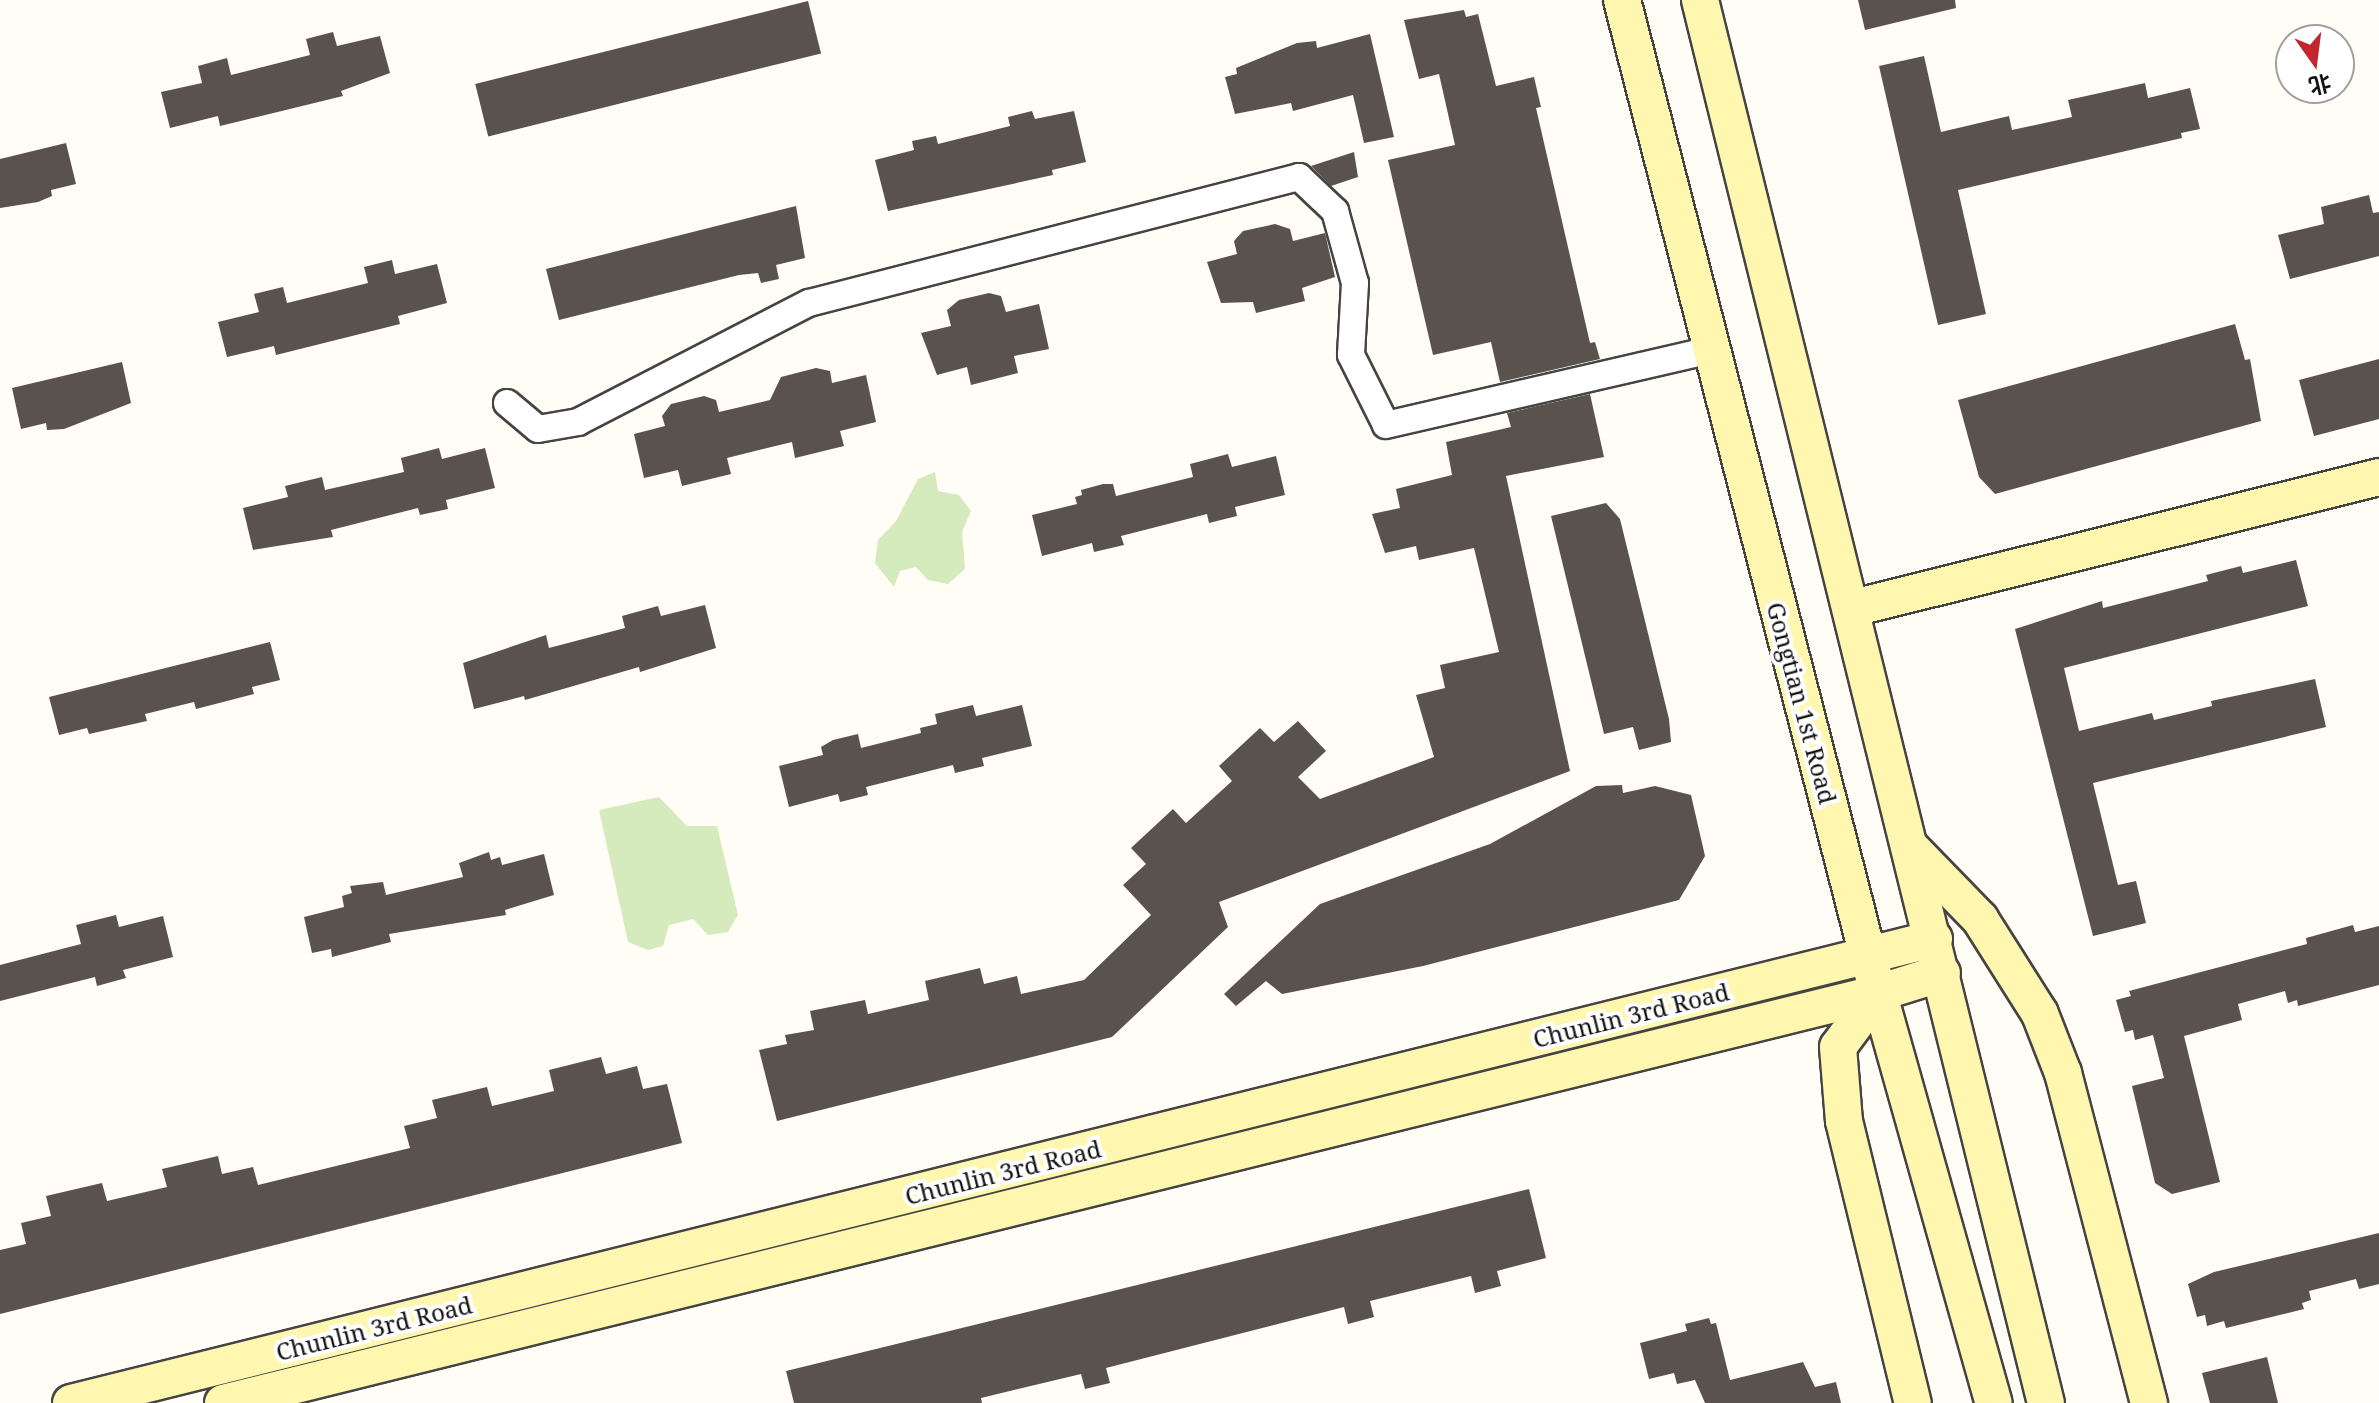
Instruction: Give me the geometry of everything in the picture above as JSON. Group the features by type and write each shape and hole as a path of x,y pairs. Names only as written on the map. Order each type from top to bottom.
{"street":[{"name":"Gongtian 1st Road","path":"1622,0 1868,956 1994,1403"},
{"path":"1700,0 1853,608 2046,1403"},
{"path":"507,403 538,429 578,422 809,303 1299,177 1335,211 1355,283 1351,355 1386,425 1712,350"},
{"path":"1853,608 2379,477"},
{"path":"1912,848 1980,919 2040,1014 2063,1073 2149,1403"},
{"name":"Chunlin 3rd Road","path":"71,1403 1868,956 1938,956"},
{"name":"Chunlin 3rd Road","path":"223,1403 1878,993 1938,956"},
{"path":"1878,993 1838,1047 1840,1077 1844,1121 1913,1403"}],"green space":[{"path":"935,472 938,491 959,495 971,511 962,532 965,569 948,584 928,580 916,567 900,571 894,587 875,563 878,540 896,521 918,479"},
{"path":"659,797 687,826 717,826 738,915 728,932 708,935 693,919 669,925 663,946 648,950 628,942 599,810"}],"building":[{"path":"1858,0 1955,0 1956,8 1865,30"},
{"path":"808,1 821,53 488,136 475,84"},
{"path":"1464,10 1466,17 1478,14 1496,86 1534,77 1541,107 1536,108 1590,343 1595,342 1600,359 1500,382 1491,342 1433,355 1388,160 1455,145 1439,74 1419,79 1404,20"},
{"path":"333,32 337,46 380,36 390,73 341,91 343,96 220,126 218,116 170,128 161,92 202,83 198,66 227,58 231,75 310,55 306,39"},
{"path":"1370,34 1394,137 1364,143 1353,95 1293,111 1291,103 1235,114 1225,77 1237,74 1236,68 1297,43 1316,41 1317,48"},
{"path":"1924,56 1941,132 2009,116 2012,130 2072,117 2068,100 2145,83 2148,98 2190,88 2200,129 2181,133 2182,138 1958,190 1986,314 1938,325 1879,66"},
{"path":"1032,111 1035,119 1074,111 1086,162 1052,170 1053,175 888,211 875,160 914,150 912,141 936,136 938,144 1010,126 1008,117"},
{"path":"66,143 76,184 51,190 52,196 38,202 0,208 0,159"},
{"path":"1354,152 1358,177 1331,186 1311,166"},
{"path":"2369,195 2373,213 2379,212 2379,256 2290,279 2278,235 2324,224 2321,207"},
{"path":"796,206 805,258 776,265 779,279 761,283 758,273 739,275 559,320 546,269"},
{"path":"1275,224 1290,229 1293,241 1325,233 1335,277 1302,288 1305,301 1256,313 1253,302 1221,303 1207,262 1237,254 1234,241 1243,231"},
{"path":"392,260 395,274 437,264 447,303 398,316 400,324 276,355 274,346 227,357 218,322 259,312 254,294 283,287 287,303 368,283 364,267"},
{"path":"989,293 1001,296 1006,312 1039,304 1049,349 1014,356 1018,373 971,385 967,367 937,375 921,333 951,326 947,310 959,300"},
{"path":"2235,324 2245,360 2250,359 2261,421 1995,494 1979,477 1958,400"},
{"path":"2379,359 2379,419 2314,436 2299,380"},
{"path":"122,362 131,403 64,429 47,430 46,423 21,429 12,388"},
{"path":"816,368 830,371 832,383 866,375 876,422 840,431 844,446 795,458 792,442 759,450 727,458 731,474 682,486 678,470 644,478 634,434 665,426 662,416 671,404 704,396 716,400 719,412 770,400 781,377"},
{"path":"1590,394 1604,457 1506,476 1570,771 1219,902 1228,927 1112,1037 777,1121 759,1050 787,1044 785,1035 814,1030 810,1011 865,1000 868,1014 929,1000 925,981 980,968 984,984 1017,976 1021,994 1084,980 1151,915 1123,885 1146,864 1131,848 1173,809 1186,823 1232,781 1219,766 1260,728 1274,742 1298,721 1326,751 1298,777 1320,799 1434,757 1416,695 1445,688 1440,665 1499,652 1474,548 1419,560 1416,546 1385,553 1372,514 1400,508 1396,489 1452,475 1446,442 1511,427 1507,413"},
{"path":"439,448 442,459 485,448 495,488 446,500 448,509 420,515 418,508 331,530 333,537 253,550 243,508 288,497 285,486 322,477 325,490 404,472 401,458"},
{"path":"1228,454 1232,467 1276,456 1285,495 1235,507 1237,516 1209,523 1207,514 1121,536 1124,545 1094,552 1092,543 1042,556 1032,515 1077,504 1075,497 1082,495 1081,490 1103,484 1113,484 1116,496 1193,477 1190,464"},
{"path":"1606,503 1620,519 1669,719 1671,742 1639,750 1633,727 1604,734 1551,516"},
{"path":"2296,560 2308,606 2064,668 2079,731 2152,713 2154,720 2212,706 2211,701 2315,679 2326,727 2093,783 2118,885 2136,881 2146,923 2093,936 2015,629 2102,601 2103,608 2208,581 2206,575 2241,566 2243,573"},
{"path":"705,605 716,648 640,672 639,667 525,700 524,696 474,709 463,663 546,635 549,648 625,628 622,616 658,606 661,616"},
{"path":"270,642 280,680 252,687 254,694 196,709 194,702 145,714 147,721 89,734 87,728 59,735 49,697"},
{"path":"973,705 976,716 1022,705 1032,746 982,758 984,766 955,773 953,765 866,787 868,795 840,802 838,794 789,807 779,766 823,755 821,747 833,740 858,734 861,748 921,733 920,728 937,724 935,714"},
{"path":"1622,785 1623,793 1655,786 1691,795 1705,856 1679,900 1423,966 1282,994 1266,981 1236,1006 1224,994 1320,904 1490,844 1596,786"},
{"path":"489,852 491,860 500,857 502,865 544,854 554,895 505,910 506,915 389,934 391,942 332,957 331,949 312,953 304,917 344,907 342,896 352,893 350,886 383,882 386,895 463,877 459,863"},
{"path":"116,915 119,927 163,916 173,957 123,970 126,978 97,986 95,977 0,1001 0,965 81,944 76,925"},
{"path":"2353,925 2355,932 2379,926 2379,985 2298,1006 2297,1000 2288,1003 2285,991 2238,1004 2242,1020 2184,1036 2220,1182 2172,1194 2155,1183 2132,1086 2164,1078 2153,1035 2135,1040 2133,1030 2125,1032 2116,1000 2131,996 2129,991 2307,944 2306,938"},
{"path":"601,1057 606,1074 637,1066 643,1089 667,1084 682,1143 0,1314 0,1250 26,1244 21,1223 51,1216 46,1196 102,1183 107,1201 167,1187 162,1169 218,1156 222,1174 253,1167 258,1185 410,1148 404,1126 437,1118 432,1100 487,1087 492,1106 554,1091 549,1070"},
{"path":"1529,1189 1546,1258 1497,1271 1501,1286 1475,1293 1471,1276 1370,1301 1374,1317 1348,1324 1344,1307 1106,1368 1110,1383 1085,1389 1081,1374 981,1398 982,1403 794,1403 786,1371"},
{"path":"2379,1233 2379,1284 2359,1289 2356,1279 2309,1291 2311,1300 2302,1303 2304,1309 2226,1328 2224,1321 2207,1326 2205,1315 2197,1317 2188,1284 2214,1272"},
{"path":"1709,1318 1711,1324 1716,1323 1730,1380 1803,1362 1815,1387 1836,1382 1841,1403 1705,1403 1695,1380 1677,1384 1674,1373 1649,1379 1640,1343 1687,1331 1685,1324"},
{"path":"2267,1357 2278,1403 2210,1403 2202,1373"}]}
